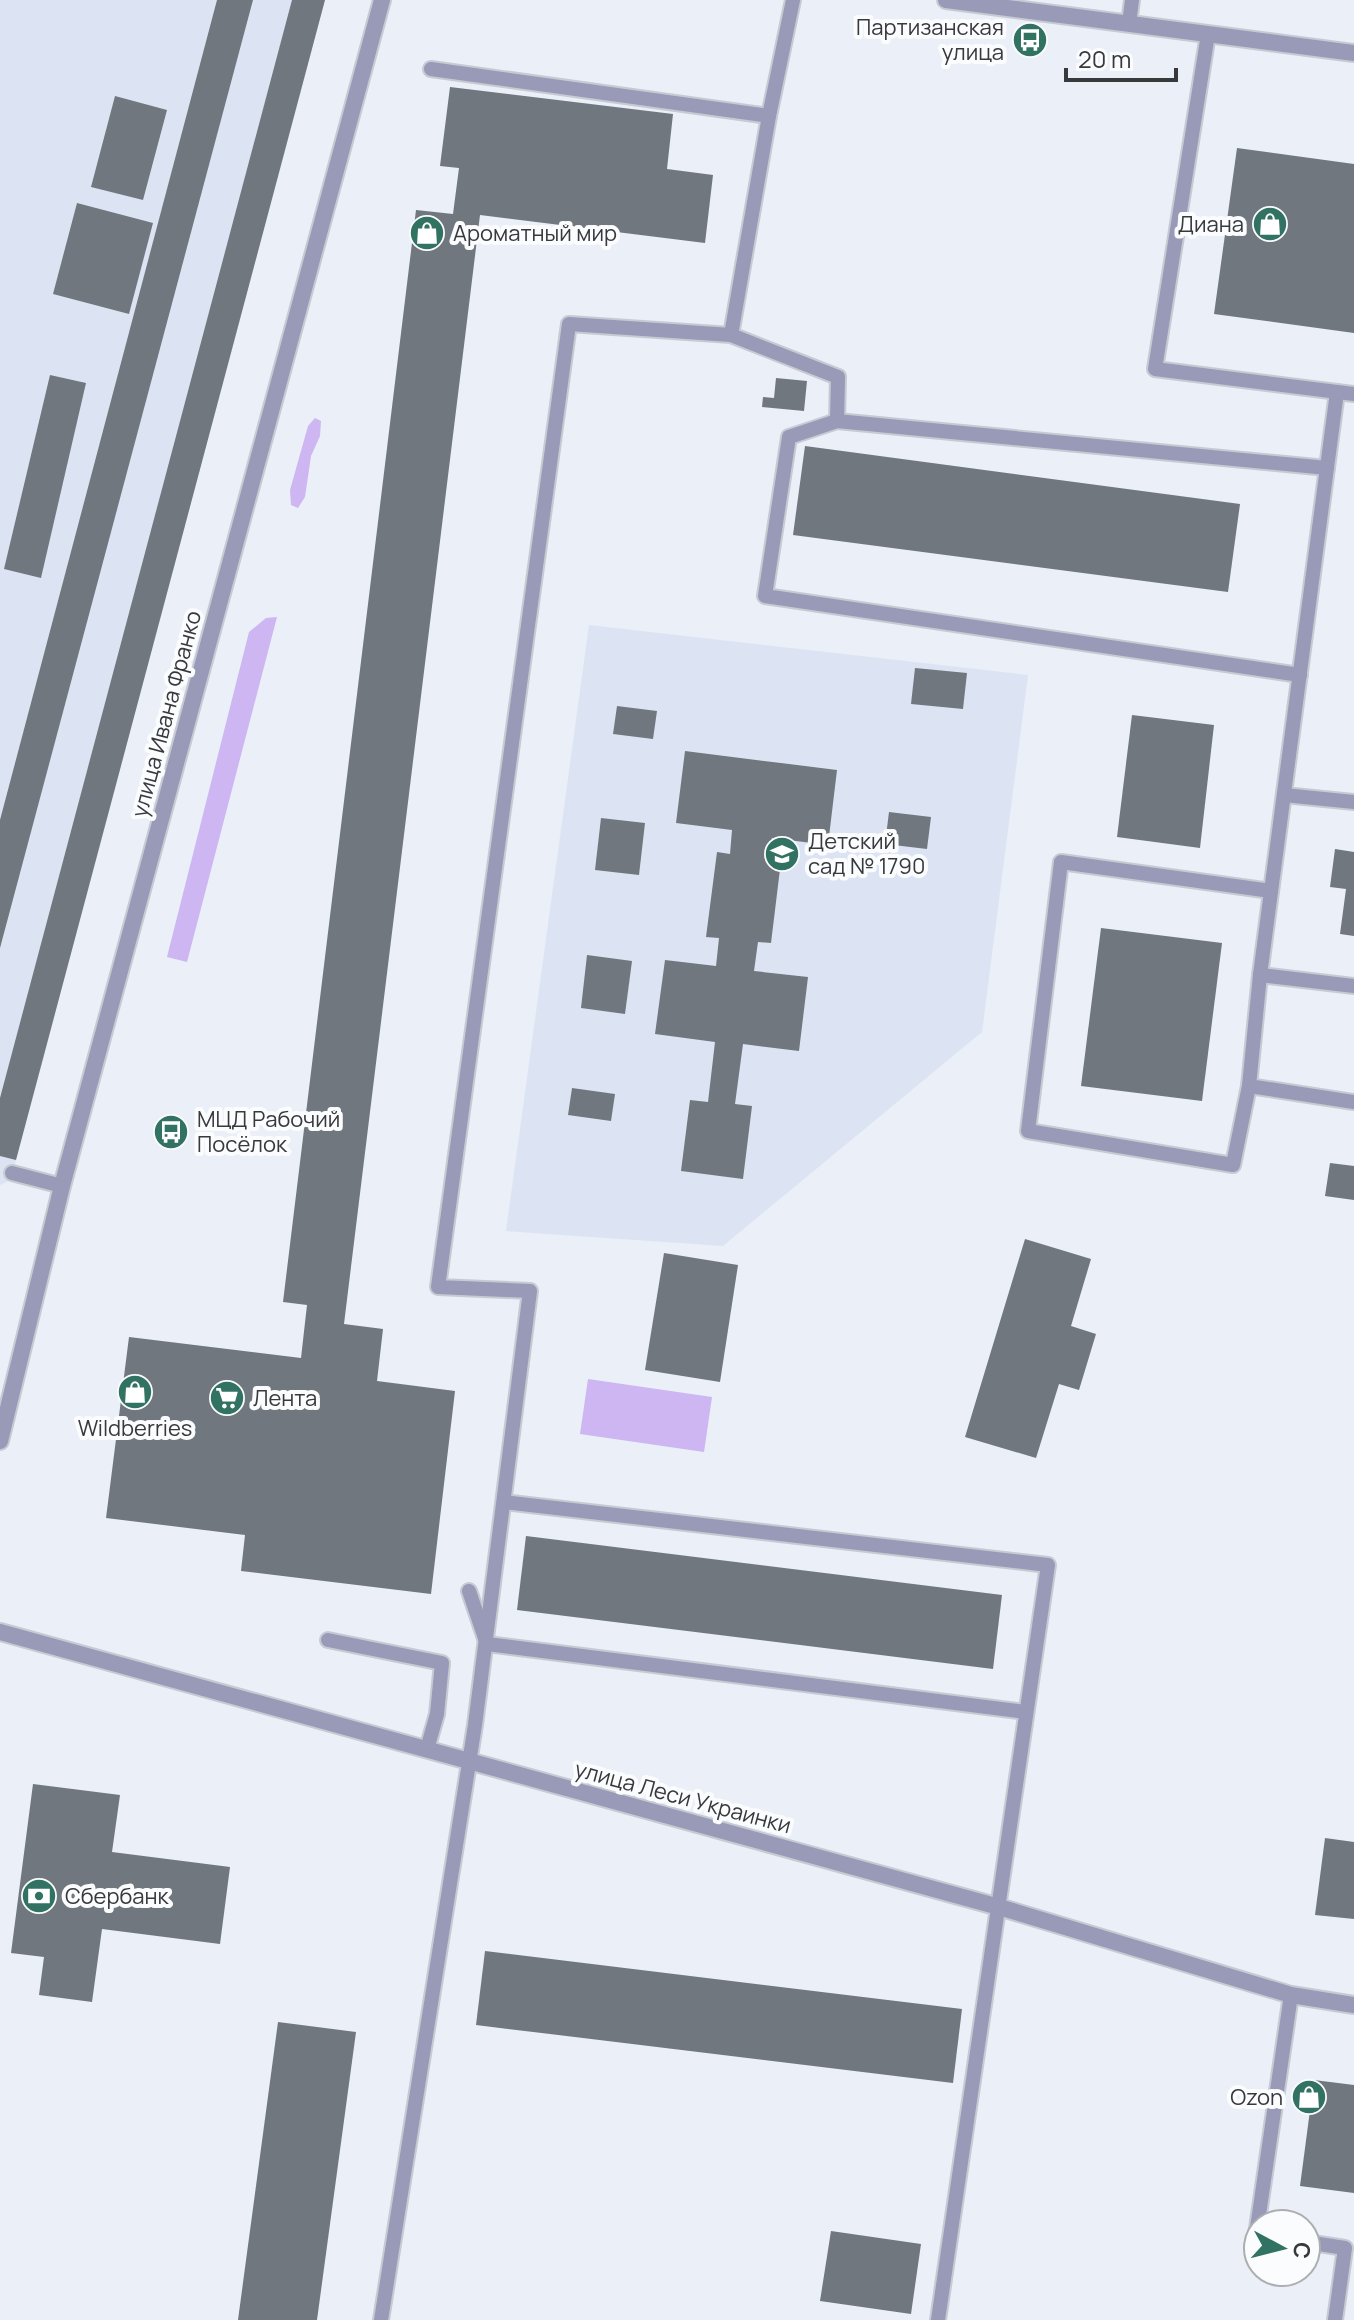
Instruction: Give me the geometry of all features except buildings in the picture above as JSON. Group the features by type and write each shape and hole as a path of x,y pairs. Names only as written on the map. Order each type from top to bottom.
{"street":[{"name":"улица Ивана Франко","path":"0,1441 62,1186 382,0"},
{"path":"946,0 1024,5 1129,24 1354,53"},
{"name":"улица Леси Украинки","path":"0,1632 999,1907 1291,1995 1354,2005"}],"lane":[{"path":"731,335 769,116 793,0"},
{"path":"1129,24 1132,0"},
{"path":"1208,34 1155,369 1354,394"},
{"path":"431,69 769,116"},
{"path":"383,2320 487,1644 530,1291 438,1287 569,324 731,335 838,377 837,421"},
{"path":"1271,891 1061,862 1028,1131 1233,1165 1249,1086 1260,975 1337,392"},
{"path":"1300,675 765,596 789,437 837,421 1327,468"},
{"path":"1284,795 1354,802"},
{"path":"1260,975 1354,986"},
{"path":"1249,1086 1354,1102"},
{"path":"12,1173 62,1186"},
{"path":"504,1502 1048,1565 938,2320"},
{"path":"469,1591 487,1644"},
{"path":"328,1640 442,1663 437,1714 427,1749"},
{"path":"487,1644 1026,1712"},
{"path":"1260,2208 1291,1995"},
{"path":"1322,2244 1345,2248 1335,2320"}],"shaded area":[{"path":"0,0 325,0 16,1160 9,1181 0,1185"},
{"path":"315,418 321,421 320,436 311,456 305,497 298,508 291,505 290,490 308,426"},
{"path":"277,617 187,962 167,957 249,632 266,618"},
{"name":"Детский сад № 1790","path":"589,625 1028,675 982,1032 723,1246 506,1231"},
{"path":"588,1379 712,1397 704,1452 580,1434"}],"place":[{"name":"Партизанская улица","path":"1030,40"},
{"name":"Диана","path":"1270,224"},
{"name":"Ароматный мир","path":"427,233"},
{"name":"Детский сад № 1790","path":"782,854"},
{"name":"МЦД Рабочий Посёлок","path":"171,1132"},
{"name":"Wildberries","path":"135,1392"},
{"name":"Лента","path":"227,1398"},
{"name":"Сбербанк","path":"39,1896"},
{"name":"Ozon","path":"1309,2097"}]}
